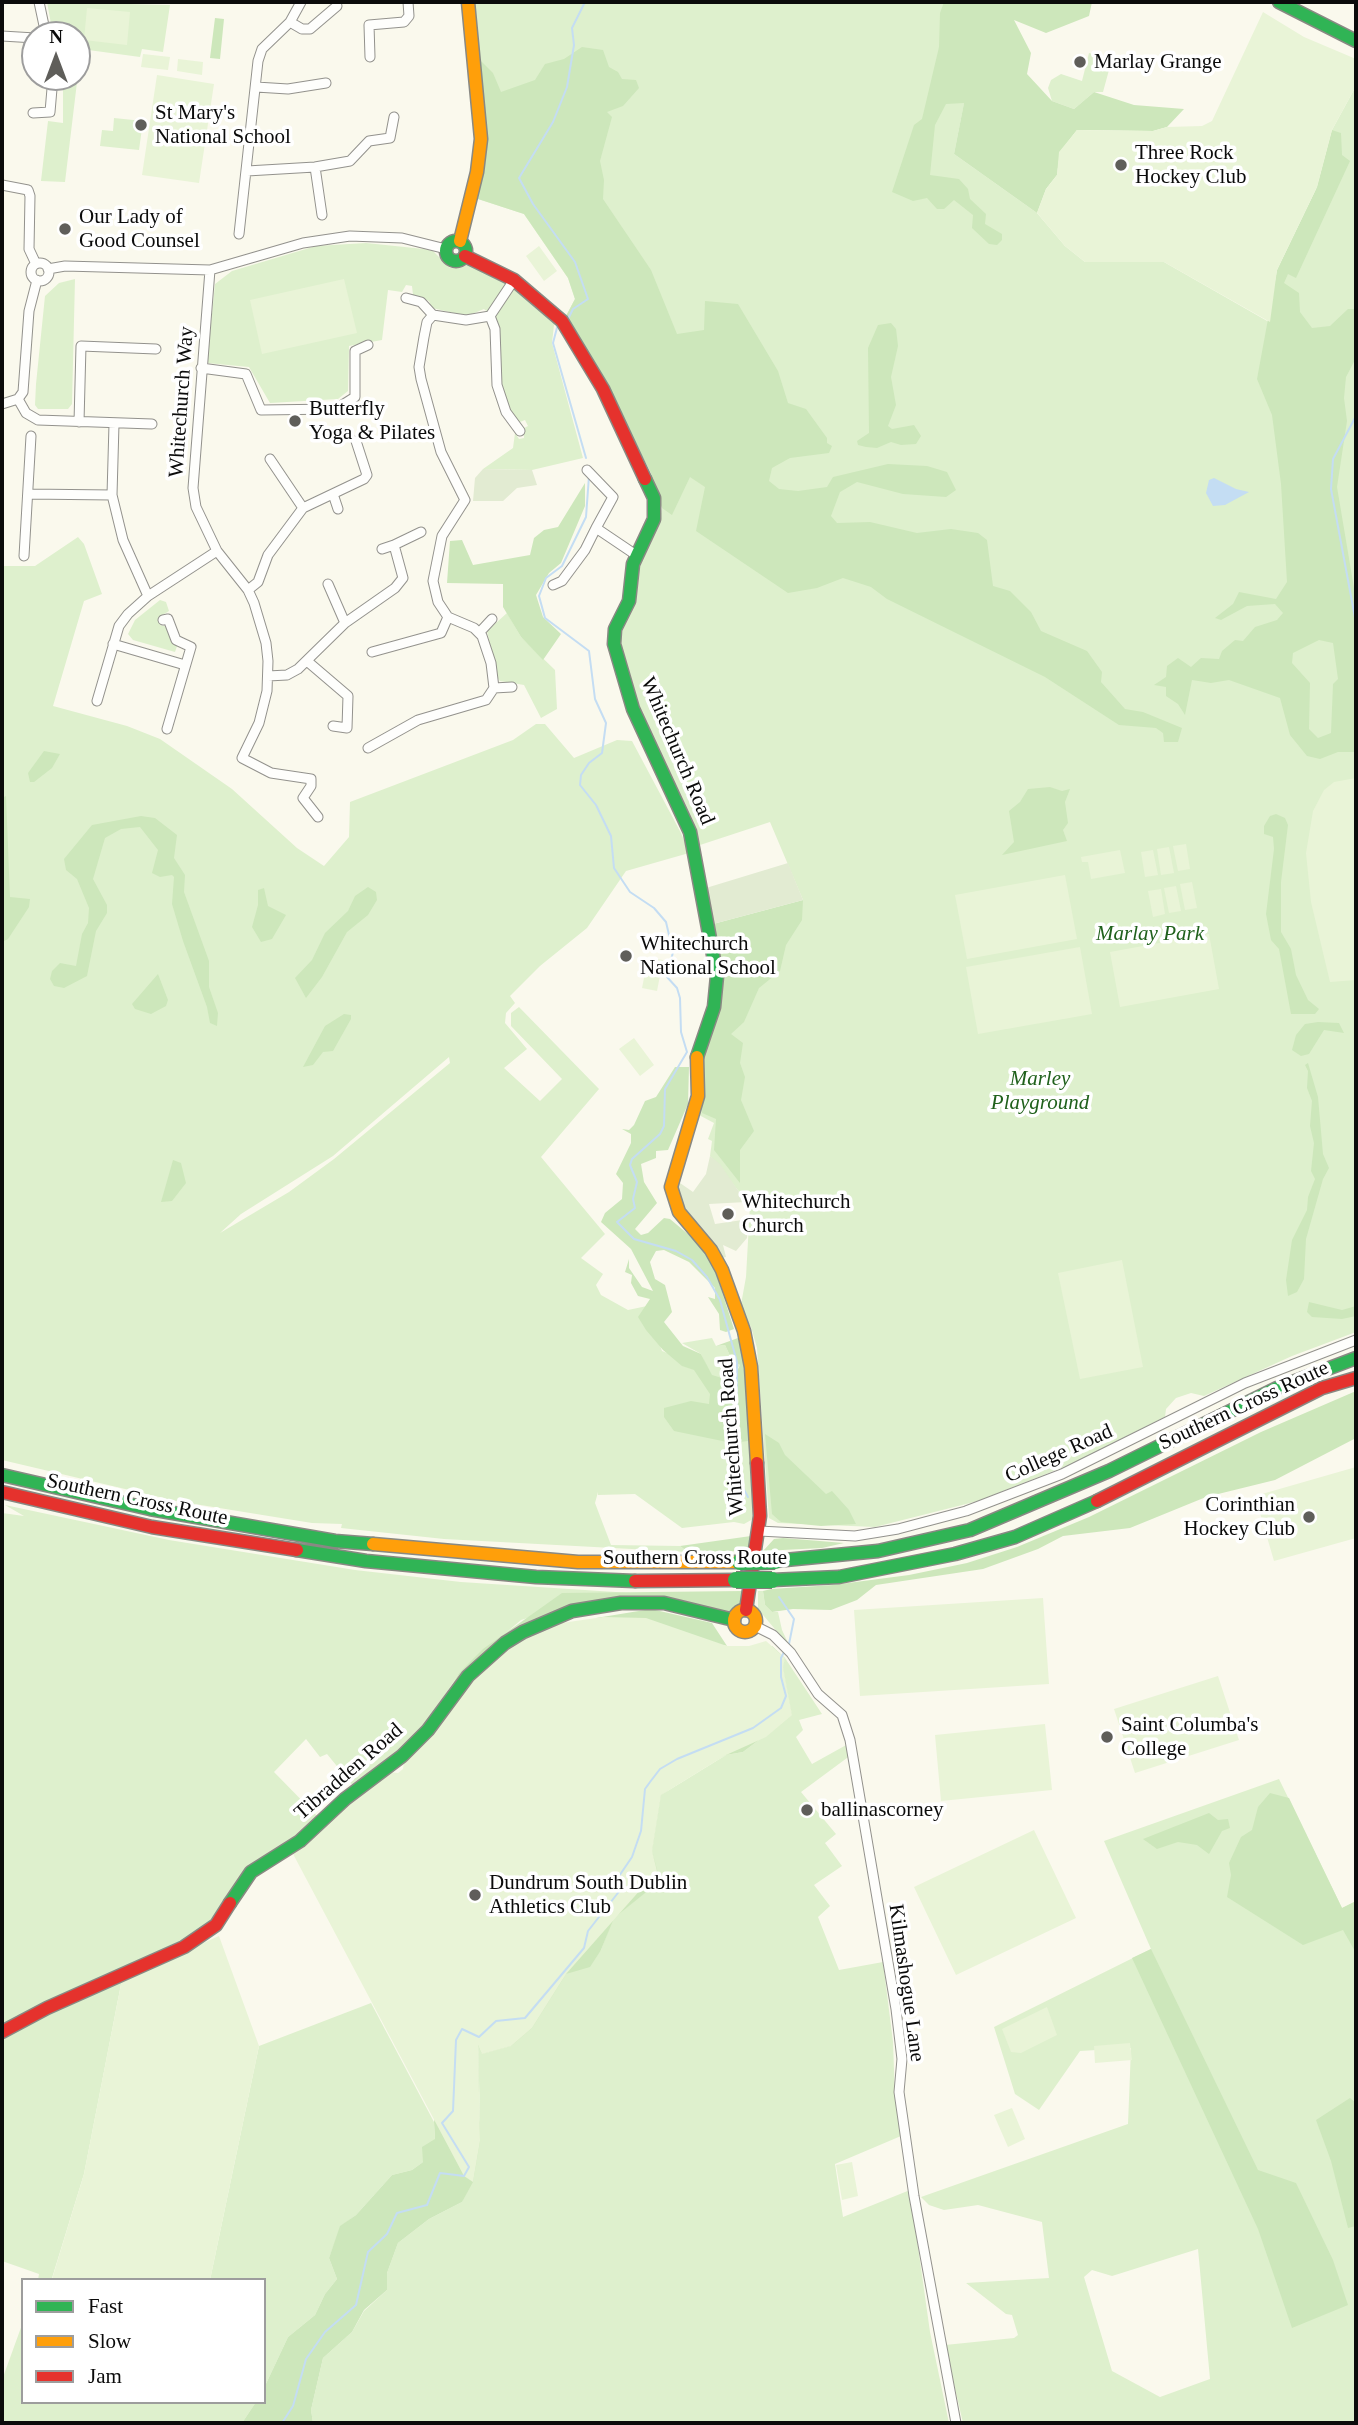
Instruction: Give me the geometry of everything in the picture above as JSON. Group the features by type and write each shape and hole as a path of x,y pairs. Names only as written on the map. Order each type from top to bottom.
{"main road":[{"path":"457,249 472,195 481,139 468,2"},
{"path":"1279,2 1356,41"},
{"name":"Whitechurch Road","path":"457,249 514,280 562,322 603,389 654,498 654,519 636,555 629,601 615,629 615,653 649,749 690,832 718,976 714,1007 695,1062 698,1096 695,1115 671,1186 679,1212 717,1259 744,1331 751,1367 757,1445 759,1531 740,1615"},
{"name":"Southern Cross Route","path":"2,1475 150,1509 348,1542 578,1562 775,1561 866,1553 970,1530 1098,1476 1277,1388 1356,1358"},
{"name":"Southern Cross Route","path":"2,1492 152,1527 366,1561 549,1577 736,1580 839,1577 943,1556 1015,1537 1096,1501 1322,1388 1356,1378"},
{"name":"Tibradden Road","path":"2,2032 47,2008 184,1947 216,1925 250,1872 300,1841 345,1799 402,1756 428,1730 468,1676 505,1643 523,1632 572,1611 621,1603 664,1604 740,1615"},
{"path":"740,1615 755,1616 755,1626"}],"street":[{"path":"39,2 43,21"},
{"path":"239,234 261,49 290,22 301,2"},
{"path":"370,57 369,24 404,22 409,16 408,2"},
{"path":"290,22 302,29 310,29 337,6"},
{"path":"2,36 21,37"},
{"path":"256,87 288,89 326,83"},
{"path":"33,113 50,112 52,91"},
{"path":"247,171 315,167 350,161 369,141 390,138 394,117"},
{"path":"315,167 323,215"},
{"path":"2,185 28,190 29,249 36,264"},
{"path":"48,269 65,266 210,270 303,243 350,236 402,238 457,249"},
{"path":"2,404 18,399 23,392 29,311 37,280 31,271 36,264 42,263 48,269"},
{"path":"37,280 47,277 48,269"},
{"name":"Whitechurch Way","path":"210,270 193,488 197,507 217,551 248,590 267,643 268,676 259,723 242,758 271,773 311,779 311,786 303,798 318,817"},
{"path":"406,298 421,302 433,315 466,320 490,316 514,280"},
{"path":"368,748 418,720 486,700 494,688 491,663 480,633 448,617 433,581 442,536 465,500 441,452 421,379 419,367 427,321 433,315"},
{"path":"490,316 495,328 497,385 506,412 520,431"},
{"path":"261,410 335,409 355,397 355,351 368,345"},
{"path":"79,422 80,346 156,349"},
{"path":"201,368 246,374 261,410 256,422"},
{"path":"18,399 26,414 38,420 152,424"},
{"path":"114,424 111,495 123,540 148,596"},
{"path":"24,556 31,436"},
{"path":"248,590 258,582 268,555 303,508 367,475 356,441"},
{"path":"270,459 303,508"},
{"path":"553,585 562,581 570,571 614,497 597,483 588,470"},
{"path":"28,494 111,495"},
{"path":"332,494 337,509"},
{"path":"596,528 636,555"},
{"path":"382,550 421,531"},
{"path":"268,676 287,675 307,661 345,622 395,588 403,578 394,545"},
{"path":"97,701 113,644 128,614 148,596 217,551"},
{"path":"328,584 345,622"},
{"path":"372,652 441,633 448,617"},
{"path":"163,620 168,619 176,640 191,647 167,729"},
{"path":"480,633 492,619"},
{"path":"113,644 185,665"},
{"path":"307,661 348,696 347,728 333,726"},
{"path":"494,688 512,687"},
{"name":"College Road","path":"759,1531 855,1536 898,1529 967,1511 1062,1474 1269,1373 1356,1340"},
{"name":"Kilmashogue Lane","path":"755,1626 788,1650 818,1694 842,1715 850,1740 896,2009 902,2059 900,2092 914,2196 956,2423"}],"green space":[{"path":"47,2 170,5 163,52 142,49 140,57 91,50 91,21 50,21"},
{"path":"472,2 984,2 954,154 1037,213 1065,246 1085,262 1164,262 1269,322 1317,187 1332,130 1356,86 1356,1332 1292,1356 1204,1396 1191,1393 1176,1398 1166,1409 1165,1417 1071,1464 978,1501 875,1527 778,1523 769,1518 757,1348 751,1327 740,1310 746,1277 750,1205 710,1156 712,1141 708,1139 714,1123 699,1115 699,1059 803,900 770,822 697,846 645,737 618,640 632,609 646,543 660,519 662,508 651,473 604,379 566,316 575,299 568,278 524,214 475,198 483,103"},
{"path":"944,2 1092,2 1089,16 1046,33 1014,20 1031,53 1027,74 1052,101 1074,109 1094,92 1134,105 1184,109 1167,127 1153,131 1077,130 1060,152 1057,175 1046,189 1037,213 954,154 964,103 946,104 935,125 930,175 959,179 968,189 970,199 986,214 985,224 1002,234 1002,240 997,245 989,244 972,228 973,215 954,200 944,209 937,209 927,198 913,201 892,192 914,125 922,119 939,47 940,13"},
{"path":"87,8 130,12 127,45 91,41 91,21 86,21"},
{"name":"Three Rock Hockey Club","path":"1263,12 1304,37 1356,59 1356,86 1332,130 1317,187 1277,270 1270,322 1164,262 1085,262 1065,246 1037,213 1046,189 1057,175 1059,152 1077,130 1153,131 1167,127 1202,126 1212,121"},
{"path":"215,18 224,19 220,59 210,58"},
{"path":"582,47 603,50 609,67 618,72 622,79 636,80 639,88 623,106 607,112 612,117 600,161 604,180 603,199 651,270 677,334 704,330 705,301 738,304 778,371 788,403 806,409 827,438 827,443 832,446 829,453 790,458 772,468 769,481 779,489 798,491 827,487 833,477 888,464 927,466 947,472 956,490 946,497 903,494 857,482 840,492 831,516 837,523 870,522 917,533 951,529 978,533 987,540 993,586 1010,591 1031,612 1041,631 1087,651 1102,672 1101,682 1125,709 1143,712 1182,728 1178,742 1164,742 1163,733 1156,728 1119,725 1045,677 887,599 871,587 843,578 817,588 788,593 696,531 705,487 690,477 672,515 662,508 651,473 604,379 566,316 575,299 568,278 524,214 475,198 483,103 480,60 493,73 501,92 535,80 545,64 564,59"},
{"path":"1089,53 1112,59 1103,92 1094,92 1074,109 1052,101 1048,88 1051,80 1061,74 1082,81"},
{"path":"143,54 170,57 168,70 141,67"},
{"path":"178,59 203,62 202,75 177,71"},
{"path":"157,75 214,84 199,183 142,175"},
{"path":"63,91 76,91 65,182 41,181 48,121 63,123"},
{"path":"114,118 143,121 139,150 100,146 102,130 113,131"},
{"path":"1332,130 1341,133 1342,155 1350,161 1296,278 1288,274 1284,283 1299,293 1300,312 1312,328 1330,326 1348,309 1356,309 1356,358 1346,377 1344,398 1347,421 1337,487 1356,600 1356,752 1338,752 1320,759 1307,756 1290,735 1280,698 1229,680 1211,683 1192,680 1185,715 1178,704 1166,696 1166,687 1154,685 1166,677 1167,666 1178,658 1191,667 1201,658 1219,659 1222,651 1235,640 1243,641 1255,627 1277,620 1283,613 1275,604 1247,606 1221,620 1215,618 1233,604 1239,592 1276,599 1287,582 1281,484 1272,415 1257,379 1277,270 1317,187","holes":["1319,640 1333,643 1338,679 1333,684 1331,733 1318,738 1309,729 1310,683 1292,663 1293,653"]},
{"path":"366,243 433,251 450,268 468,265 482,269 517,290 558,322 554,325 552,343 583,458 532,470 483,469 513,448 515,433 519,439 524,438 524,428 528,426 525,420 520,422 514,418 507,407 498,373 495,318 484,309 467,316 432,308 429,301 413,295 412,286 406,285 402,292 388,290 382,340 349,346 348,391 338,399 270,403 249,367 207,363 215,284 232,271 316,246"},
{"path":"539,246 557,271 544,281 526,256"},
{"path":"75,279 72,404 68,409 38,409 35,405 36,384 45,296 59,283"},
{"path":"344,279 357,333 262,354 250,300"},
{"path":"891,323 896,329 898,346 891,377 896,405 888,426 892,429 914,425 921,436 916,444 901,445 891,442 877,448 866,447 858,445 857,441 869,433 868,348 878,325"},
{"path":"483,469 532,470 537,485 517,488 503,501 473,501 475,478"},
{"path":"585,483 585,506 561,563 549,573 536,595 543,617 561,634 543,660 521,637 503,607 503,584 447,583 450,541 462,540 473,565 530,555 534,538 544,530 558,527"},
{"path":"78,537 84,544 102,594 84,601 53,706 127,726 160,739 232,789 297,848 324,866 349,837 350,802 513,740 536,724 545,724 574,758 617,740 632,741 689,853 626,871 587,928 540,966 510,996 515,1003 506,1013 505,1023 527,1049 504,1068 540,1101 562,1079 511,1026 511,1013 519,1007 599,1089 541,1157 605,1234 581,1258 603,1274 596,1285 601,1295 628,1310 647,1306 662,1351 708,1369 701,1354 682,1343 712,1338 716,1346 725,1345 732,1360 740,1365 734,1373 746,1383 753,1519 744,1524 734,1522 682,1528 635,1494 598,1495 598,1492 595,1503 611,1545 680,1546 688,1552 444,1539 341,1528 342,1524 312,1523 176,1501 2,1460 2,566 35,566","holes":["449,1057 450,1063 334,1159 289,1192 220,1233 241,1214 333,1156"]},
{"path":"160,600 166,602 169,611 158,618 160,625 168,627 177,646 175,652 133,640 128,634 135,620"},
{"path":"507,613 521,637 555,670 557,709 541,718 524,685 500,681 497,677 487,631"},
{"path":"44,751 60,754 52,768 34,782 30,782 28,773"},
{"path":"1356,778 1356,980 1330,982 1311,902 1306,853 1313,811 1324,790 1334,782"},
{"path":"1050,787 1062,791 1070,789 1065,802 1068,823 1063,830 1067,841 1002,855 1014,842 1009,811 1020,802 1028,789"},
{"path":"6,796 10,897 30,899 29,907 8,939 2,942 2,798"},
{"path":"1276,814 1285,818 1288,825 1281,882 1281,932 1291,949 1296,975 1308,1000 1319,1009 1315,1014 1291,1014 1279,949 1271,940 1266,914 1274,849 1273,837 1264,834 1264,826 1270,816"},
{"path":"141,816 155,818 177,835 174,858 185,875 184,892 209,961 209,987 218,1013 217,1026 210,1023 172,904 174,877 160,877 152,873 158,850 140,827 121,829 105,838 93,879 107,905 107,913 96,931 87,976 64,988 54,986 50,979 52,971 60,963 76,966 82,934 88,923 89,908 77,879 66,870 64,859 92,825"},
{"path":"1186,844 1190,869 1178,871 1173,846"},
{"path":"1169,847 1174,873 1161,875 1157,849"},
{"path":"1120,850 1125,873 1091,879 1088,862 1082,862 1081,857"},
{"path":"1153,850 1158,875 1145,877 1141,852"},
{"path":"788,863 803,900 713,924 706,888"},
{"path":"1065,875 1077,939 967,959 955,895"},
{"path":"1192,882 1197,908 1185,910 1180,884"},
{"path":"1176,886 1181,911 1169,913 1164,888"},
{"path":"368,887 376,892 377,900 368,915 347,932 322,977 306,998 295,978 312,960 325,933 348,911 355,896"},
{"path":"264,888 268,906 286,915 272,939 261,942 252,927 258,905 258,890"},
{"path":"1161,889 1165,914 1153,917 1148,891"},
{"path":"803,900 802,920 786,945 780,971 759,988 744,1022 731,1034 743,1043 740,1063 745,1077 741,1100 754,1131 740,1150 740,1183 714,1150 716,1119 702,1113 704,1065 699,1059 721,997 713,924"},
{"path":"1209,934 1219,989 1120,1007 1110,952"},
{"path":"1080,947 1092,1014 978,1034 966,967"},
{"path":"648,958 663,960 657,991 642,988"},
{"path":"158,974 168,1000 166,1006 151,1014 135,1009 132,1004"},
{"path":"344,1014 351,1015 351,1019 333,1051 323,1052 313,1065 303,1067 325,1026"},
{"path":"1339,1023 1344,1033 1324,1030 1309,1054 1301,1056 1292,1050 1296,1035 1305,1024"},
{"path":"634,1038 654,1065 640,1076 619,1049"},
{"path":"1308,1063 1318,1097 1323,1154 1329,1168 1323,1179 1306,1239 1304,1279 1297,1292 1288,1296 1286,1280 1292,1240 1307,1210 1308,1197 1315,1179 1311,1171 1314,1143 1310,1126 1312,1101 1307,1088 1308,1071 1305,1065"},
{"path":"675,1067 689,1067 688,1104 668,1150 656,1151 656,1158 641,1164 644,1182 657,1203 635,1229 641,1235 648,1233 664,1218 670,1219 695,1240 713,1264 734,1329 726,1332 720,1330 719,1314 708,1297 715,1299 715,1288 689,1262 664,1250 656,1251 650,1262 655,1279 665,1285 672,1312 664,1322 683,1346 701,1354 712,1375 732,1381 740,1365 732,1360 725,1345 716,1346 738,1338 744,1361 748,1441 732,1443 674,1431 664,1417 664,1408 691,1401 709,1404 710,1394 694,1370 682,1366 663,1350 646,1330 638,1317 650,1299 638,1296 631,1283 632,1275 625,1272 629,1259 629,1268 642,1287 653,1291 631,1249 601,1222 605,1213 622,1199 623,1183 616,1174 631,1143 631,1134 622,1129 629,1130 634,1125 645,1101 656,1097"},
{"path":"710,1156 720,1164 746,1202 709,1204 715,1224 749,1219 747,1238 736,1251 723,1245 726,1257 721,1258 685,1215 675,1184 680,1183 693,1192 706,1174"},
{"path":"173,1160 181,1163 186,1183 172,1201 161,1202"},
{"path":"1122,1260 1143,1367 1080,1379 1058,1273"},
{"path":"1309,1302 1342,1310 1356,1306 1356,1316 1342,1319 1312,1317 1307,1312"},
{"path":"1356,1391 1356,1438 1275,1480 1206,1497 1130,1528 1063,1536 1038,1549 983,1569 876,1585 857,1600 831,1610 793,1609 772,1612 765,1605 763,1591 771,1589 833,1585 909,1575 967,1563 1017,1547 1089,1517 1261,1432"},
{"path":"765,1434 779,1443 785,1455 826,1494 832,1491 849,1510 856,1524 821,1526 781,1522 772,1514"},
{"name":"Corinthian Hockey Club","path":"1356,1467 1356,1538 1274,1561 1255,1496"},
{"path":"5,1505 169,1540 355,1570 461,1582 631,1593 606,1594 521,1620 459,1673 428,1723 401,1751 354,1787 327,1754 320,1757 306,1739 274,1772 320,1819 279,1852 208,1924 190,1936 2,2026 2,1513 24,1516"},
{"path":"751,1536 750,1551 688,1552 680,1546"},
{"path":"774,1539 844,1543 822,1548 763,1551"},
{"path":"744,1591 741,1604 728,1613 697,1607 586,1604 435,1713 459,1673 483,1649 562,1593"},
{"path":"758,1591 763,1591 765,1605 772,1612 778,1612 790,1647 758,1609"},
{"path":"1043,1598 1049,1684 860,1696 854,1610"},
{"path":"651,1609 712,1623 727,1646 596,1618"},
{"name":"Dundrum South Dublin Athletics Club","path":"603,1617 646,1618 727,1646 749,1646 766,1641 785,1658 783,1667 792,1715 766,1737 726,1755 661,1795 652,1851 657,1871 566,1974 532,2028 511,2046 482,2054 478,2045 480,2141 473,2182 464,2176 292,1852 388,1772 398,1773 403,1769 404,1762 466,1684 509,1644 555,1624"},
{"path":"772,1646 785,1658 783,1667 792,1715 743,1752 726,1755 661,1795 652,1851 660,1881 614,1918 601,1950 590,1967 566,1974 532,2028 511,2046 482,2054 478,2045 480,2141 473,2182 462,2202 429,2219 398,2243 387,2273 387,2290 364,2310 352,2332 323,2358 311,2410 313,2423 242,2423 255,2404 266,2404 266,2384 288,2337 315,2315 325,2294 337,2279 329,2258 340,2226 356,2215 392,2175 412,2170 423,2162 422,2147 435,2139 434,2122 443,2073 577,1891"},
{"path":"785,1658 822,1714 799,1720 803,1730 796,1737 812,1764 848,1744 851,1755 801,1792 836,1834 825,1843 842,1866 814,1885 830,1906 818,1917 839,1970 883,1962 893,2042 895,2098 901,2136 835,2164 843,2217 910,2190 930,2332 949,2423 313,2423 311,2410 323,2358 352,2332 364,2311 387,2290 387,2273 398,2243 429,2219 462,2202 480,2119 478,2041 482,2054 511,2046 566,1974 601,1950 613,1918 659,1881 652,1851 661,1795 726,1755 743,1752 792,1715 783,1667"},
{"path":"1218,1676 1239,1740 1135,1773 1114,1709"},
{"path":"1045,1724 1052,1790 941,1801 935,1735"},
{"path":"1279,1779 1342,1908 1356,1901 1356,2423 963,2423 945,2345 1014,2338 1018,2335 1012,2315 1006,2314 966,2283 1049,2278 1042,2222 978,2205 944,2210 929,2205 921,2197 1128,2124 1131,2048 1080,2051 1039,2110 1015,2094 994,2027 1151,1949 1104,1841","holes":["1198,2249 1210,2379 1160,2397 1112,2371 1084,2277 1092,2270 1112,2276"]},
{"path":"1270,1793 1289,1798 1342,1908 1356,1901 1356,1953 1343,1930 1303,1945 1227,1897 1231,1875 1229,1863 1241,1837 1252,1830 1258,1807"},
{"path":"1209,1813 1218,1820 1228,1819 1230,1828 1222,1831 1209,1854 1197,1845 1178,1842 1157,1849 1143,1839"},
{"path":"1034,1830 1076,1918 956,1975 914,1887"},
{"path":"219,1936 259,2046 210,2278 52,2278 84,2174 122,1979"},
{"path":"1151,1949 1258,2170 1296,2183 1333,2260 1348,2305 1292,2328 1258,2229 1132,1958"},
{"path":"122,1979 84,2174 52,2278 38,2278 39,2274 2,2261 2,2037 48,2011"},
{"path":"371,2003 434,2122 435,2140 423,2162 412,2170 392,2175 356,2215 341,2226 329,2258 337,2279 325,2294 315,2315 288,2337 266,2384 266,2278 210,2278 259,2046"},
{"path":"1047,2007 1057,2035 1021,2053 1011,2052 1002,2029"},
{"path":"1130,2043 1132,2060 1095,2063 1094,2046"},
{"path":"1350,2098 1356,2103 1356,2226 1348,2228 1331,2161 1316,2120"},
{"path":"1012,2108 1025,2139 1008,2147 994,2115"},
{"path":"852,2162 858,2196 842,2200 836,2165"},
{"path":"21,2328 21,2404 255,2404 242,2423 2,2423 2,2380"}],"water":[{"path":"1214,478 1249,492 1225,505 1213,506 1206,493 1209,480"}],"waterway":[{"path":"568,319 573,309 588,299 575,262 533,204 519,178 553,122 567,87 574,45 572,28 585,2"},
{"path":"558,324 553,343 586,458"},
{"path":"1356,416 1333,459 1331,489 1356,623"},
{"path":"589,476 586,517 562,566 546,578 539,596 545,618 589,651 595,699 606,723 602,753 589,763 581,775 580,785 596,805 611,836 614,868 630,892 654,908 666,922 673,952 667,977 677,988 680,998 681,1032 687,1052 665,1089 664,1126 660,1134 632,1159 630,1165 637,1182 633,1199 635,1208 617,1222 634,1239 676,1251 692,1260 707,1277 720,1300 737,1362 736,1475 748,1497"},
{"path":"779,1597 794,1619 789,1644"},
{"path":"615,1882 632,1857 641,1831 645,1789 650,1782 660,1769 677,1759 753,1728 781,1708 786,1696 781,1677 781,1658 784,1652"},
{"path":"282,2423 293,2406 306,2359 325,2332 356,2305 368,2252 387,2234 397,2213 427,2205 440,2173 464,2176 469,2167 442,2123 453,2111 456,2040 462,2029 479,2037 496,2021 525,2018 584,1948 588,1931 621,1889"}],"traffic: fast":[{"path":"1279,2 1356,41"},
{"path":"452,241 460,241 466,251 460,261 452,261 446,255 446,247 452,241"},
{"path":"645,479 654,498 654,519 633,564 629,601 615,629 614,644 633,709 690,832 717,976 714,1007 697,1057"},
{"path":"775,1561 878,1551 970,1530 1109,1471 1277,1388 1356,1358"},
{"path":"2,1475 150,1509 335,1541 373,1544"},
{"path":"772,1580 839,1577 955,1554 1015,1537 1097,1501"},
{"path":"297,1550 366,1561 536,1577 635,1581"},
{"path":"740,1562 775,1561"},
{"path":"736,1580 772,1580"},
{"path":"230,1903 251,1872 300,1841 345,1799 402,1756 428,1730 468,1676 505,1643 523,1632 572,1611 621,1603 664,1603 734,1620"}],"traffic: slow":[{"path":"460,241 477,172 481,139 468,2"},
{"path":"697,1057 698,1096 671,1187 679,1212 711,1250 722,1270 744,1331 751,1367 757,1463"},
{"path":"373,1544 578,1562 740,1562"},
{"path":"745,1610 753,1613 756,1621 753,1629 745,1632 737,1629 734,1621 737,1613 745,1610"}],"traffic: jam":[{"path":"465,256 514,280 562,321 603,389 645,479"},
{"path":"1097,1501 1322,1388 1356,1378"},
{"path":"746,1610 760,1516 757,1463"},
{"path":"2,1492 152,1527 297,1550"},
{"path":"635,1581 736,1580"},
{"path":"2,2032 47,2008 184,1947 216,1925 230,1903"}],"place":[{"name":"Marlay Grange","path":"1080,62"},
{"name":"St Mary's National School","path":"141,125"},
{"name":"Three Rock Hockey Club","path":"1121,165"},
{"name":"Our Lady of Good Counsel","path":"65,229"},
{"name":"Butterfly Yoga & Pilates","path":"295,421"},
{"name":"Whitechurch National School","path":"626,956"},
{"name":"Whitechurch Church","path":"728,1214"},
{"name":"Corinthian Hockey Club","path":"1309,1517"},
{"name":"Saint Columba's College","path":"1107,1737"},
{"name":"ballinascorney","path":"807,1810"},
{"name":"Dundrum South Dublin Athletics Club","path":"475,1895"}],"park label":[{"name":"Marlay Park","path":"1150,934"},
{"name":"Marley Playground","path":"1040,1091"}]}
